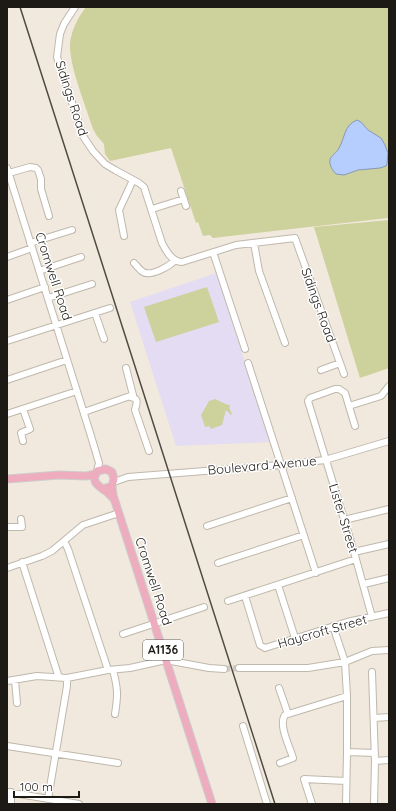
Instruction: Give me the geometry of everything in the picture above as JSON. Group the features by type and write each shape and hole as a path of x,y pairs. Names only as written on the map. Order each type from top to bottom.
{"main road":[{"path":"7,479 59,475 83,475 109,470"},
{"name":"A1136","path":"109,470 114,475 113,484"},
{"path":"96,473 95,481 100,487 113,484"},
{"name":"Cromwell Road","path":"83,475 100,487 116,503"},
{"name":"Cromwell Road","path":"113,484 113,495 212,804"}],"street":[{"name":"Sidings Road","path":"75,7 64,24 60,34 58,57 83,136 88,144 106,164 144,187 162,243 167,252 175,260 182,262 236,245 295,238 344,374"},
{"path":"8,171 30,167 38,170 41,179 41,189 50,216"},
{"name":"Cromwell Road","path":"8,171 98,460 96,473"},
{"path":"124,236 119,210 133,180"},
{"path":"181,191 186,206"},
{"path":"152,209 184,199"},
{"path":"123,227 130,229"},
{"path":"7,256 72,230"},
{"path":"254,243 259,271 285,343"},
{"path":"213,252 245,349"},
{"path":"40,271 81,257"},
{"path":"134,263 142,272 147,273 167,267 175,260"},
{"path":"48,298 92,284"},
{"path":"7,300 45,287"},
{"path":"7,341 110,308"},
{"path":"95,313 104,339"},
{"path":"7,380 67,360"},
{"path":"248,363 316,573"},
{"path":"321,370 340,363"},
{"path":"84,412 131,397 133,395 134,392 126,368"},
{"path":"349,406 381,396 389,386"},
{"name":"Lister Street","path":"355,426 345,393 339,388 310,398 308,401 364,584 372,617"},
{"path":"7,414 77,391"},
{"path":"131,397 137,400 138,404 135,410 149,450"},
{"path":"23,409 30,430 21,433 23,441"},
{"name":"Boulevard Avenue","path":"113,484 123,478 325,460 389,441"},
{"name":"Cromwell Road","path":"98,460 109,470"},
{"name":"Boulevard Avenue","path":"109,470 122,476 132,477"},
{"path":"206,526 292,498"},
{"path":"344,520 389,509"},
{"path":"7,568 47,553 83,525 119,513"},
{"path":"7,528 22,527 21,519"},
{"path":"218,563 304,535"},
{"path":"64,541 110,670 118,686 114,714"},
{"path":"354,552 389,544"},
{"path":"228,601 356,559"},
{"path":"22,562 58,678"},
{"path":"364,584 389,578"},
{"path":"278,585 295,638"},
{"name":"Haycroft Street","path":"245,596 262,646 267,648 333,626 389,613"},
{"path":"123,634 204,607"},
{"path":"333,626 345,662 347,696 346,804"},
{"path":"239,668 298,669 345,662 372,651 389,650"},
{"path":"17,703 9,679 37,676 67,678 130,668 166,660 209,668 224,669"},
{"path":"372,672 375,753 374,804"},
{"path":"52,801 56,753 67,678"},
{"path":"279,688 288,714"},
{"path":"280,763 290,759 282,726 283,719 288,714 347,696"},
{"path":"374,718 389,717"},
{"path":"243,726 267,804"},
{"path":"7,746 118,763"},
{"path":"347,752 375,753"},
{"path":"375,761 389,760"},
{"path":"312,804 304,779 346,781"},
{"path":"11,804 9,792 52,801 80,804"}],"shaded area":[{"path":"216,273 271,442 176,446 130,302"}],"green space":[{"path":"86,7 389,7 389,220 388,218 213,238 210,235 203,236 198,222 196,223 171,148 110,161 105,154 104,144 93,129 78,86 70,53 73,29"},
{"path":"389,220 389,368 360,378 314,227"},
{"path":"207,287 219,322 156,342 144,307"},
{"path":"215,399 228,405 229,404 232,414 231,415 226,410 222,425 211,429 209,426 205,427 201,415 209,401"}],"water":[{"path":"357,120 361,122 368,130 381,138 388,153 387,164 386,166 380,168 358,170 344,175 336,174 331,166 331,158 338,150 347,128"}],"tunnel":[{"path":"224,669 239,668"}],"railway":[{"path":"20,7 275,804"}]}
